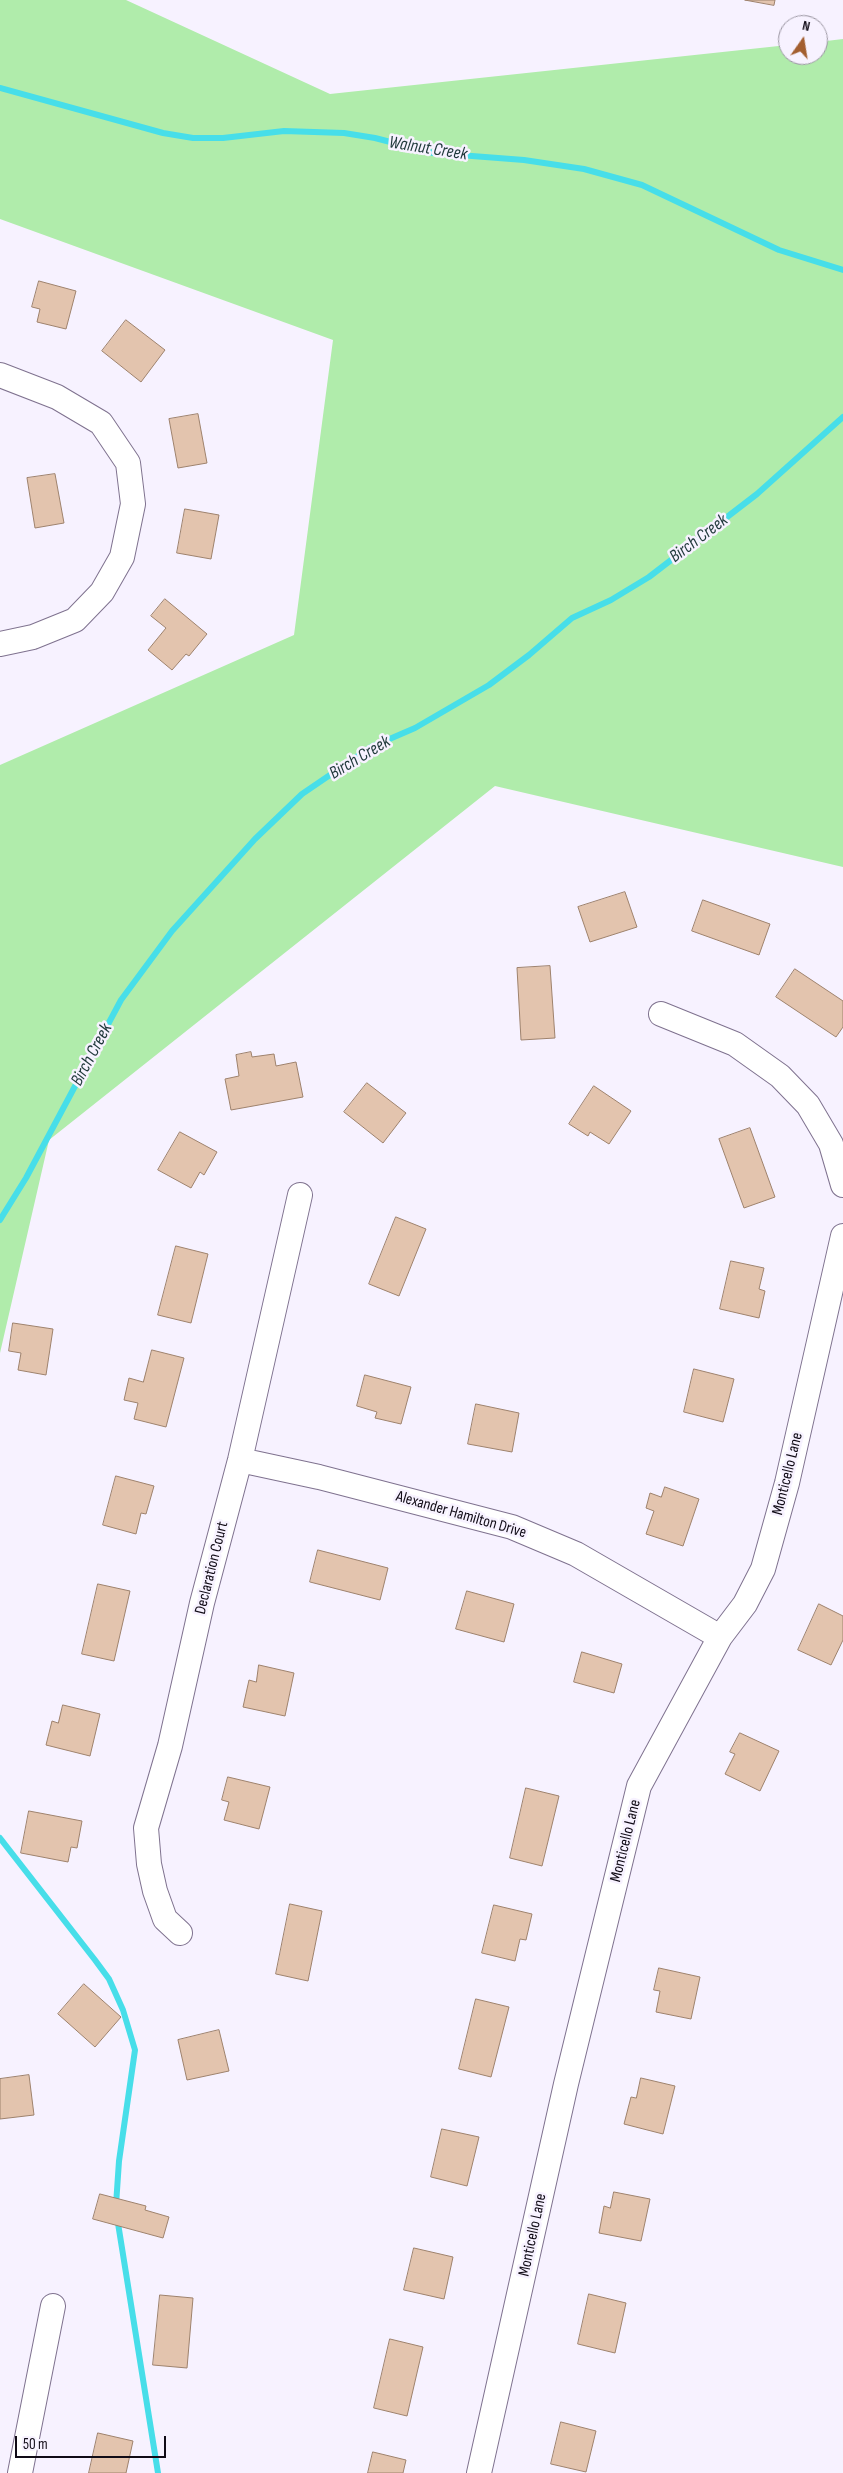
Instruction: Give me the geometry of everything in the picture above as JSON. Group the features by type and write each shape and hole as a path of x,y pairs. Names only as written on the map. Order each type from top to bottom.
{"street":[{"path":"0,375 57,397 101,423 128,463 132,504 122,557 102,592 75,620 33,637 0,644"},
{"path":"661,1014 736,1044 780,1076 808,1105 831,1144 843,1185"},
{"name":"Declaration Court","path":"180,1933 165,1919 155,1891 149,1864 146,1828 170,1746 202,1603 240,1460 300,1195"},
{"name":"Monticello Lane","path":"479,2473 566,2084 639,1786 720,1638 745,1604 763,1569 787,1483 843,1236"},
{"name":"Alexander Hamilton Drive","path":"240,1460 319,1477 512,1527 576,1554 720,1638"},
{"path":"20,2473 53,2306"}],"green space":[{"path":"0,0 126,0 330,94 778,46 778,65 828,65 828,41 843,39 843,867 495,786 49,1140 0,1353 0,765 294,635 333,340 0,219"}],"building":[{"path":"745,0 775,0 774,5"},
{"path":"39,281 76,291 66,329 37,322 40,309 32,307"},
{"path":"126,320 165,350 141,382 102,351"},
{"path":"198,414 207,463 178,468 169,419"},
{"path":"55,474 64,523 35,528 27,478"},
{"path":"185,509 219,515 211,559 177,553"},
{"path":"165,599 207,634 189,656 186,654 172,670 148,650 166,628 151,616"},
{"path":"625,892 637,927 590,942 578,907"},
{"path":"703,900 770,924 759,955 692,931"},
{"path":"550,966 555,1038 521,1040 517,968"},
{"path":"795,969 843,1001 843,1027 836,1037 776,997"},
{"path":"251,1052 252,1057 274,1054 276,1066 296,1062 303,1097 231,1110 225,1079 239,1076 236,1055"},
{"path":"367,1083 406,1113 383,1143 344,1112"},
{"path":"594,1086 631,1111 609,1144 590,1132 588,1136 569,1124"},
{"path":"750,1128 775,1197 744,1208 719,1139"},
{"path":"180,1132 217,1152 204,1175 200,1172 191,1188 158,1170"},
{"path":"396,1217 426,1229 399,1296 369,1284"},
{"path":"176,1246 208,1254 191,1323 158,1315"},
{"path":"731,1261 764,1268 759,1289 765,1291 759,1318 720,1309"},
{"path":"13,1323 53,1329 46,1375 18,1370 21,1353 9,1351"},
{"path":"152,1350 184,1358 166,1427 134,1419 138,1403 124,1400 129,1378 143,1382"},
{"path":"694,1369 734,1379 723,1422 684,1412"},
{"path":"365,1375 411,1387 401,1424 375,1418 377,1412 357,1406"},
{"path":"476,1404 519,1413 512,1452 468,1444"},
{"path":"116,1476 154,1486 146,1514 141,1513 136,1534 103,1525"},
{"path":"665,1487 699,1499 683,1546 646,1534 654,1511 646,1508 650,1493 661,1497"},
{"path":"318,1550 388,1568 380,1600 310,1582"},
{"path":"98,1584 130,1591 114,1661 82,1654"},
{"path":"467,1591 514,1604 504,1642 456,1629"},
{"path":"819,1604 843,1616 843,1640 831,1665 798,1650"},
{"path":"582,1652 622,1664 614,1693 574,1682"},
{"path":"259,1665 294,1673 285,1716 243,1707 249,1680 256,1682"},
{"path":"63,1705 100,1714 90,1756 46,1745 52,1721 58,1723"},
{"path":"740,1733 779,1751 760,1791 725,1774 735,1754 730,1752"},
{"path":"228,1777 270,1787 259,1829 224,1820 229,1802 222,1800"},
{"path":"526,1788 559,1796 542,1866 510,1858"},
{"path":"29,1811 82,1821 77,1848 71,1847 68,1862 21,1853"},
{"path":"290,1904 322,1911 308,1981 276,1974"},
{"path":"494,1905 532,1914 526,1940 520,1939 515,1961 482,1953"},
{"path":"659,1968 700,1977 691,2019 656,2012 660,1991 654,1990"},
{"path":"84,1984 121,2017 95,2047 58,2014"},
{"path":"476,1999 509,2007 491,2077 459,2069"},
{"path":"219,2030 229,2071 187,2080 178,2040"},
{"path":"29,2075 34,2115 0,2119 0,2079"},
{"path":"641,2078 675,2086 663,2134 624,2124 631,2097 636,2098"},
{"path":"442,2129 479,2137 467,2186 431,2177"},
{"path":"614,2192 650,2199 641,2241 599,2233 604,2206 610,2208"},
{"path":"100,2194 146,2206 145,2210 169,2217 163,2238 93,2219"},
{"path":"414,2248 453,2257 444,2299 404,2290"},
{"path":"589,2294 626,2303 615,2353 578,2344"},
{"path":"160,2295 193,2298 187,2368 153,2365"},
{"path":"390,2339 423,2347 407,2416 374,2408"},
{"path":"561,2422 596,2431 586,2472 551,2464"},
{"path":"98,2433 133,2441 126,2473 89,2473"},
{"path":"373,2452 406,2460 403,2473 368,2473"}],"waterway":[{"name":"Walnut Creek","path":"0,88 163,133 193,138 223,138 284,131 344,133 375,138 433,153 524,160 584,169 642,185 779,250 843,270"},
{"name":"Birch Creek","path":"0,1220 26,1178 121,1000 172,931 255,839 302,794 371,747 415,728 489,685 529,655 572,618 611,600 649,577 757,494 843,417"},
{"path":"0,1838 109,1979 123,2010 135,2050 119,2161 116,2205"},
{"path":"117,2217 158,2473"}]}
